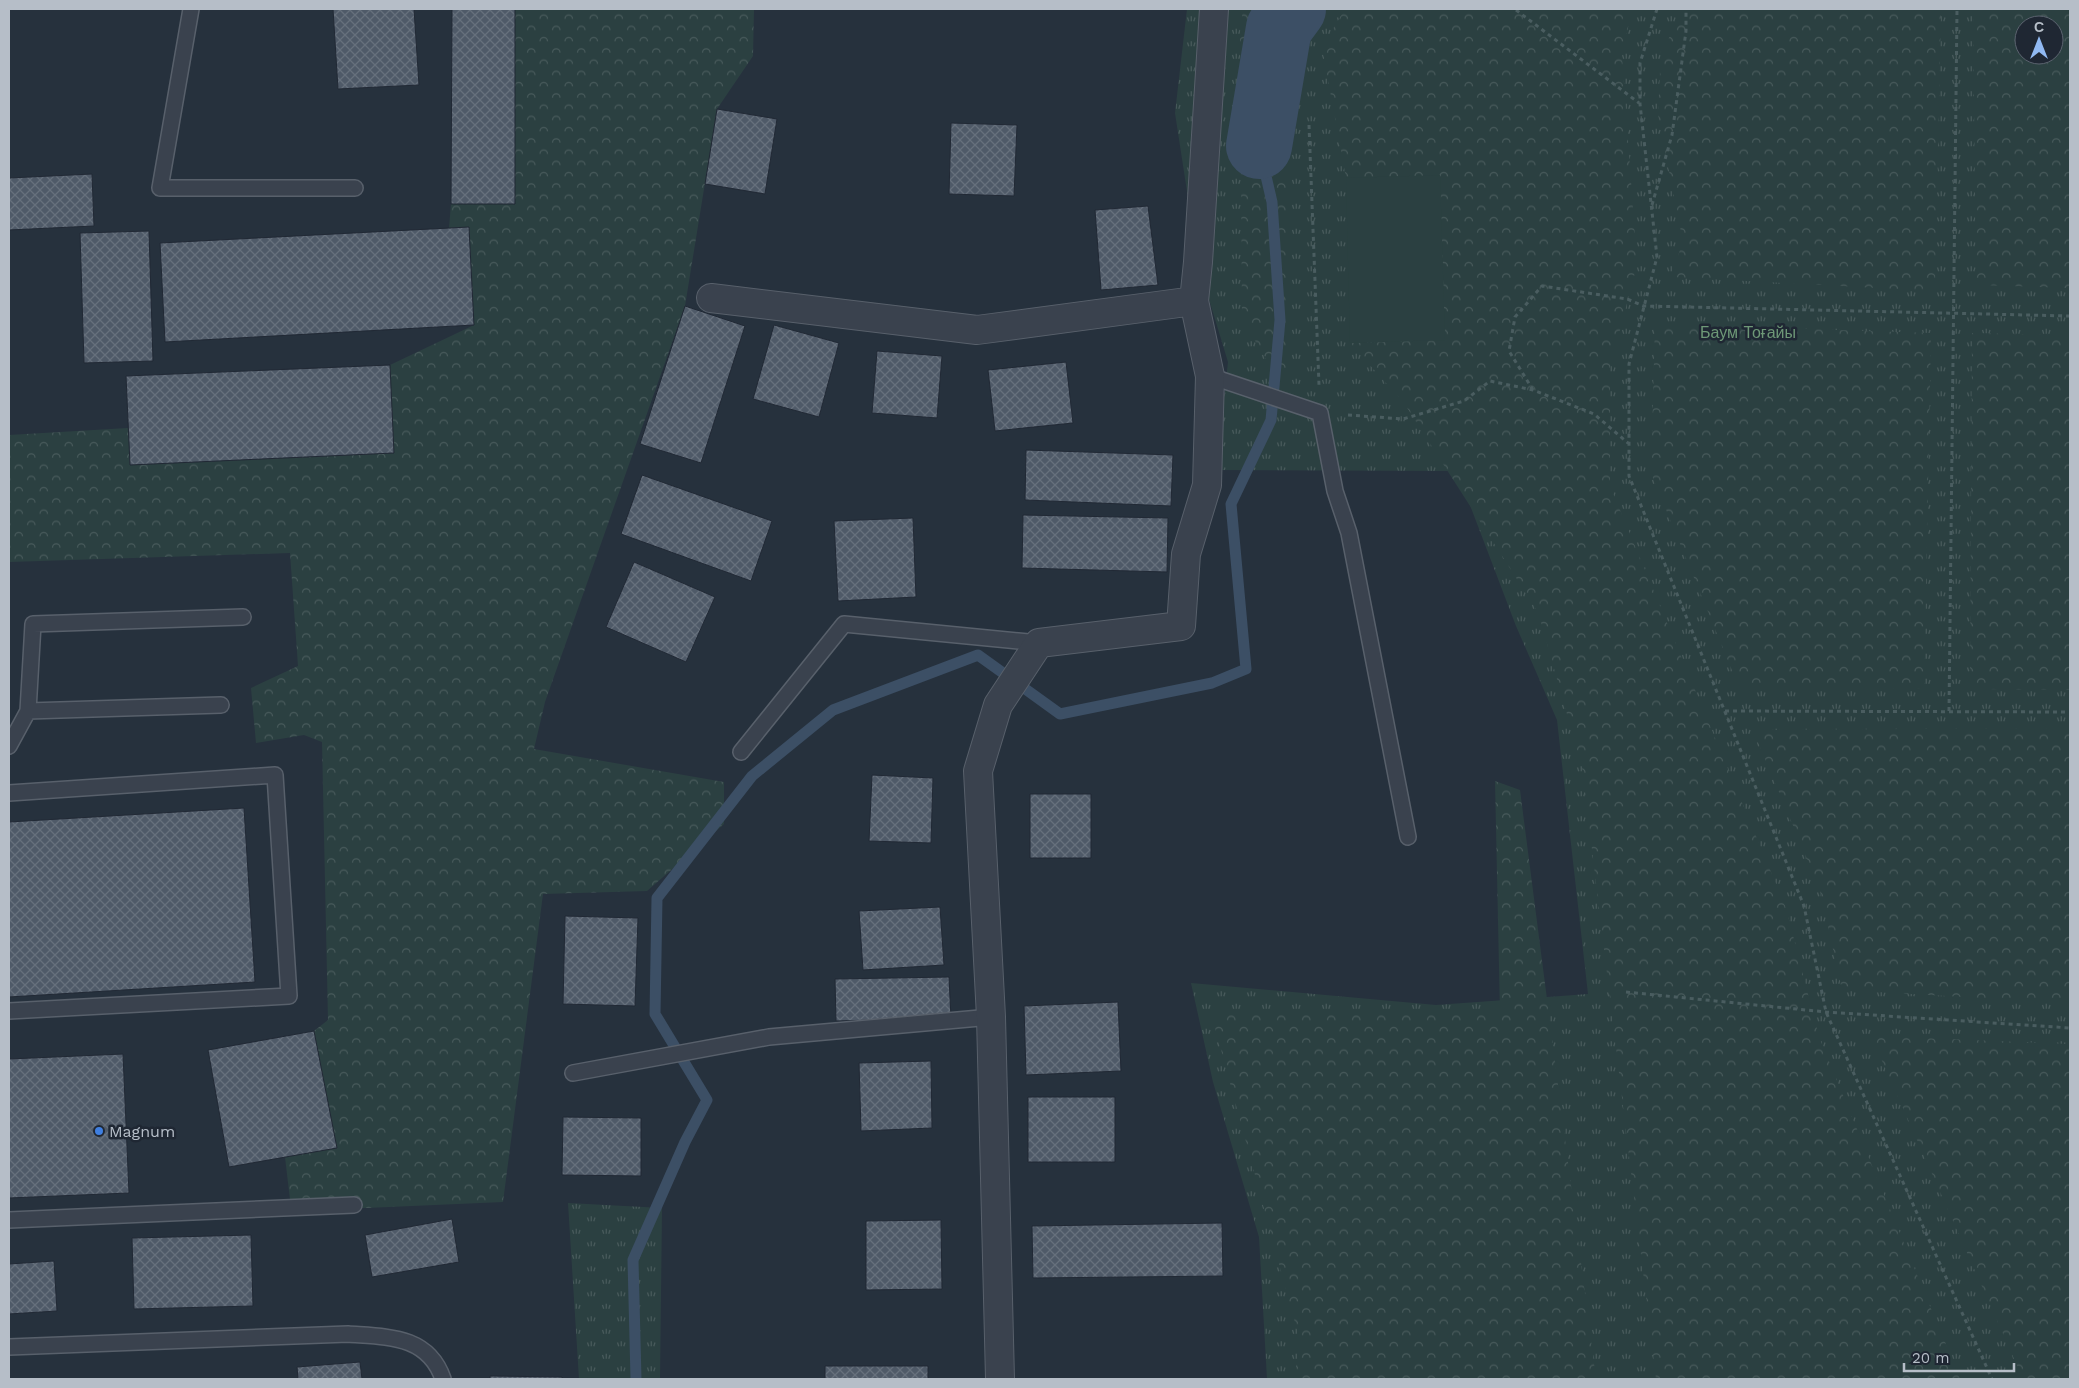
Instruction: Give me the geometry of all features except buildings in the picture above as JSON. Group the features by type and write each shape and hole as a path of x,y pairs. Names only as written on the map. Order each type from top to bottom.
{"street":[{"path":"1000,1379 991,1017 978,771 1000,701 1038,643 1181,626 1186,554 1207,485 1210,376 1194,302 1214,9"},
{"path":"711,298 977,330 1194,302"}],"lane":[{"path":"191,9 160,188 355,188"},
{"path":"1210,376 1320,413 1335,491 1349,533 1408,837"},
{"path":"9,746 28,711 33,624 243,617"},
{"path":"741,752 844,624 1038,643"},
{"path":"28,711 221,705"},
{"path":"9,793 275,774 289,996 9,1011"},
{"path":"573,1073 769,1037 991,1017"},
{"path":"9,1220 354,1205"},
{"path":"9,1347 348,1334 394,1337 429,1355 438,1368 442,1379"}],"path":[{"path":"1657,9 1640,63 1640,104 1657,257 1629,364 1629,476 1804,906 1826,1012 1992,1379"},
{"path":"1652,208 1672,135 1686,31 1686,9"},
{"path":"1949,711 1957,9"},
{"path":"1516,10 1640,104"},
{"path":"1309,125 1320,413 1403,418 1464,401 1490,381 1532,390 1594,414 1629,443"},
{"path":"1532,390 1509,350 1515,317 1542,286 1627,299 1644,306 2070,316"},
{"path":"1724,711 2070,712"},
{"path":"1626,992 1826,1012 2070,1028"}],"green space":[{"path":"515,9 754,9 753,56 717,109 685,306 545,702 534,749 724,782 724,824 647,891 543,894 503,1202 366,1208 291,1208 285,1157 337,1148 314,1031 328,1020 322,742 304,735 256,743 251,688 298,666 290,553 9,562 9,435 128,428 130,465 394,453 390,365 474,325 469,228 449,228 451,204 515,204"},
{"name":"Баум Тоғайы","path":"1187,9 2070,9 2070,1379 1267,1379 1259,1237 1213,1082 1191,983 1436,1005 1588,994 1557,720 1516,626 1457,471 1216,470 1228,362 1198,263 1175,113"},
{"path":"1243,9 1299,9 1288,30 1289,371 1275,374 1242,319 1240,32"},
{"path":"1345,9 1632,9 1622,56 1637,265 1610,368 1610,486 1786,908 1819,1037 1960,1379 1656,1379 1582,767 1538,612 1404,403 1350,343 1445,340 1440,176 1346,178 1322,47"},
{"path":"1688,9 1941,9 1935,291 1670,277 1683,242 1658,115 1661,50"},
{"path":"1973,9 2070,9 2070,288 1976,285"},
{"path":"1440,175 1445,340 1350,343 1346,178"},
{"path":"1655,324 1931,333 1924,689 1738,685 1651,473"},
{"path":"1972,333 2070,335 2070,690 1970,689"},
{"path":"2070,728 2070,1003 1842,990 1820,890 1753,730"},
{"path":"1495,781 1520,790 1596,1379 1294,1379 1300,1341 1211,1013 1500,1013"},
{"path":"1871,1036 2070,1044 2070,1379 2023,1379"},
{"path":"568,1203 662,1208 660,1379 579,1379"}],"waterway":[{"path":"1259,146 1279,28 1293,9"},
{"path":"636,1379 633,1260 685,1142 707,1100 655,1014 657,898 752,776 833,710 978,655 1060,714 1212,683 1246,669 1231,504 1271,420 1280,320 1272,202 1259,146"}],"place":[{"name":"Magnum","path":"99,1131"}]}
